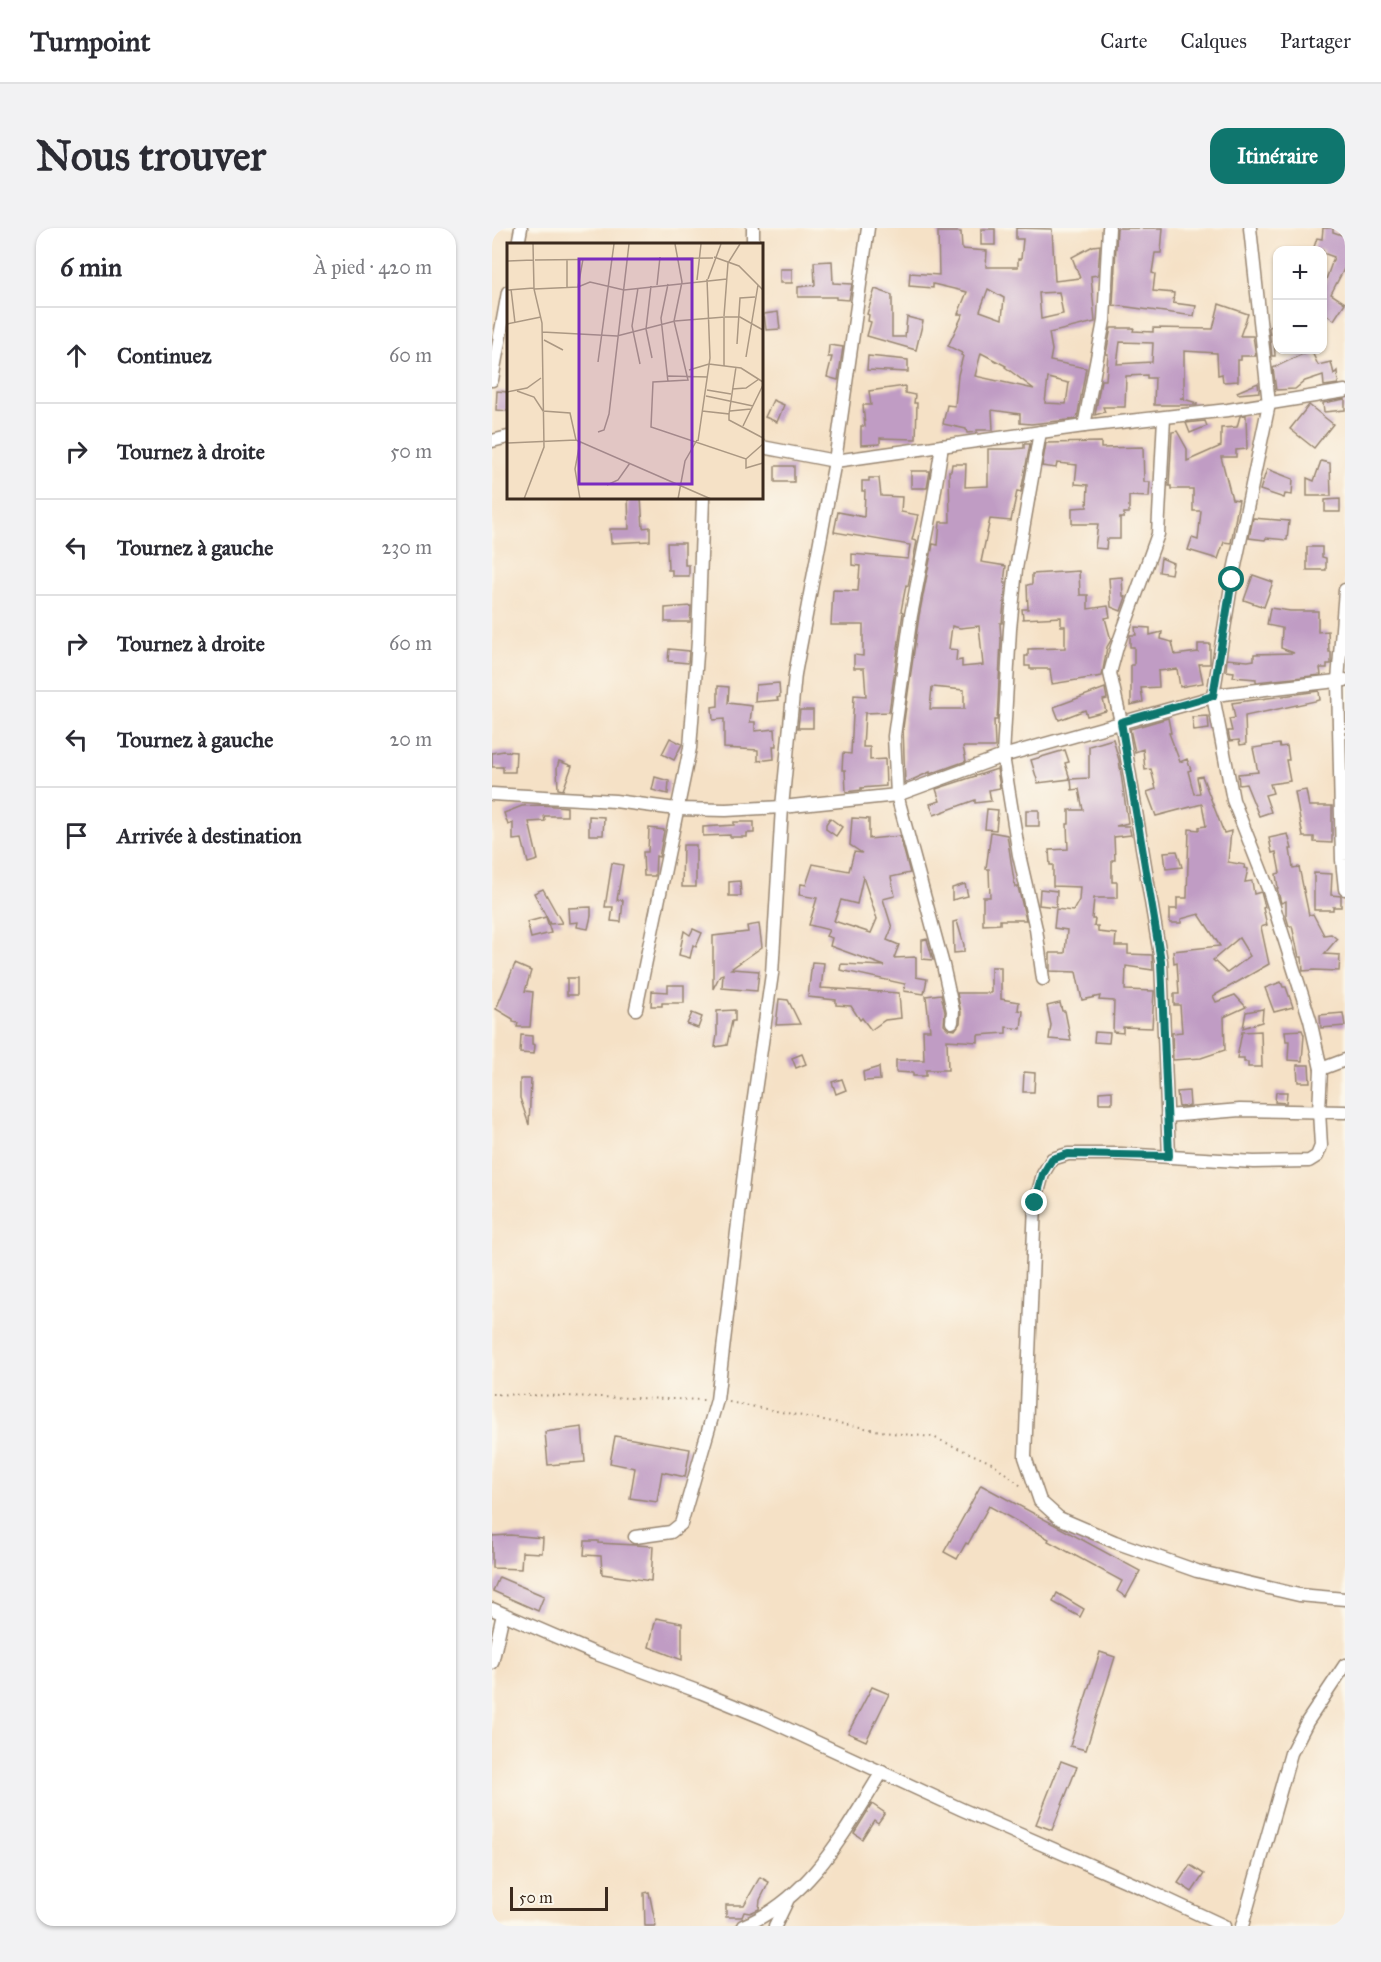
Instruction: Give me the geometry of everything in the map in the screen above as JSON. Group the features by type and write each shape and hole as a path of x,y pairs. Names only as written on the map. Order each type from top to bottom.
{"street":[{"path":"518,243 521,228"},
{"path":"635,1537 671,1532 681,1524 717,1400 745,1163 771,974 782,807 795,674 835,461 868,228"},
{"path":"1084,426 1104,321 1108,228"},
{"path":"1250,228 1269,404 1232,580 1213,696 1233,800 1269,891 1310,1020 1321,1070 1319,1111 1321,1146 1317,1156 1309,1161 1254,1162 1169,1156 1068,1154 1052,1159 1043,1174 1035,1203 1025,1457 1040,1501 1059,1518 1114,1542 1197,1571 1299,1595 1345,1599"},
{"path":"492,380 507,298"},
{"path":"764,447 835,461 1084,426 1269,404 1345,391"},
{"path":"1164,418 1158,534 1117,647 1110,674 1121,722 1161,961 1169,1156"},
{"path":"1040,432 1016,569 1010,629 1003,756 1018,855 1036,929 1043,980"},
{"path":"492,441 507,437"},
{"path":"942,446 899,692 894,736 897,795 943,965 952,1022"},
{"path":"636,1009 690,748 698,641 703,500"},
{"path":"1345,590 1342,680 1342,860 1345,889"},
{"path":"492,794 615,801 676,809 726,810 782,807 897,795 1003,756 1213,696 1342,680"},
{"path":"1321,1070 1345,1060"},
{"path":"1167,1116 1240,1110 1345,1112"},
{"path":"492,1663 498,1611 594,1653 764,1718 960,1809 1224,1926"},
{"path":"1242,1926 1291,1753 1307,1722 1345,1665"},
{"path":"743,1926 788,1900 809,1880 833,1849 882,1772"},
{"path":"775,1926 788,1900"}],"path":[{"path":"492,1394 717,1400 891,1433 933,1437 994,1464 1022,1486"}],"building":[{"path":"1016,228 1052,229 1055,281 1080,278 1072,257 1093,246 1100,245 1098,275 1091,276 1095,322 1049,333 1052,350 1050,361 1086,368 1077,419 1020,423 1020,414 992,410 993,430 977,430 977,432 967,433 966,429 943,424 947,405 955,406 958,375 963,356 962,353 948,346 963,314 958,314 967,292 933,284 933,288 909,286 910,273 939,275 938,232 961,232 962,249 987,251 986,267 1018,267 1023,239 1016,239","holes":["988,289 1004,298 1002,319 980,311","1059,292 1063,314 1041,319 1039,293","981,353 1006,366 1034,389 975,376","1048,378 1069,383 1066,404 1045,403"]},
{"path":"1117,228 1163,228 1161,253 1155,253 1152,273 1155,274 1153,291 1174,293 1173,303 1196,306 1194,316 1113,305"},
{"path":"1323,228 1333,228 1333,232 1342,235 1345,230 1345,267 1331,294 1345,303 1334,320 1327,315 1327,277 1334,257 1327,254 1327,246 1314,246 1317,238 1322,239"},
{"path":"981,229 995,229 995,245 981,245"},
{"path":"832,261 833,283 852,284 849,300 836,299 836,297 798,297 798,287 815,285 814,262"},
{"path":"780,269 792,269 792,283 780,283"},
{"path":"875,289 892,295 892,337 905,337 907,317 923,321 916,350 867,336 871,322 868,321 869,315 867,314"},
{"path":"1219,304 1248,314 1240,336 1253,336 1256,356 1241,356 1241,360 1238,360 1238,381 1223,382 1222,374 1218,375 1217,353 1184,351 1184,398 1180,398 1197,403 1197,405 1154,405 1155,378 1147,378 1147,375 1126,376 1125,407 1103,407 1105,412 1095,415 1101,380 1106,380 1108,354 1106,354 1111,328 1134,328 1133,331 1153,332 1153,328 1213,329","holes":["1120,342 1153,343 1152,362 1117,364"]},
{"path":"778,312 780,329 766,330 764,314"},
{"path":"1273,323 1273,354 1275,356 1272,356 1269,328"},
{"path":"829,345 843,347 838,380 827,377 832,357 828,357"},
{"path":"1303,354 1313,354 1318,365 1331,362 1334,374 1337,371 1338,384 1324,386 1323,375 1305,381 1295,389 1276,390 1273,368"},
{"path":"868,356 908,360 908,372 867,370"},
{"path":"1258,383 1259,392 1238,394 1237,392"},
{"path":"905,386 905,393 915,395 914,403 917,403 916,439 880,438 880,444 861,445 861,426 865,426 863,405 871,405 869,391"},
{"path":"497,391 507,392 507,411 496,410"},
{"path":"1345,399 1345,410 1324,412 1323,403"},
{"path":"773,400 784,405 777,422 765,417"},
{"path":"1309,405 1333,424 1314,448 1290,429"},
{"path":"1246,415 1247,449 1236,450 1236,457 1221,457 1232,499 1239,500 1231,543 1224,542 1218,559 1188,550 1192,538 1198,540 1201,511 1193,511 1193,489 1171,489 1169,486 1172,432 1177,431 1187,449 1187,461 1221,446 1221,428 1237,427 1240,416"},
{"path":"1205,421 1207,426 1190,433 1186,423"},
{"path":"1101,442 1101,448 1143,447 1144,482 1150,482 1149,497 1129,496 1129,513 1124,513 1124,518 1120,518 1120,539 1107,539 1106,549 1095,548 1098,524 1072,524 1072,508 1087,507 1088,485 1075,484 1077,465 1057,463 1056,468 1042,466 1046,443"},
{"path":"1024,444 1030,444 1021,492 1017,491 1011,521 990,519 981,562 1006,566 1002,623 1000,623 997,720 994,720 995,747 963,747 966,761 930,774 930,772 905,783 903,728 919,616 933,544 938,545 940,522 950,522 949,471 951,471 952,464 966,464 965,487 988,486 988,449 1024,448","holes":["952,626 960,628 979,626 983,665 962,667 962,660 956,661 957,650 949,649","932,687 964,690 964,709 930,709"]},
{"path":"1321,461 1330,463 1331,496 1307,496 1307,478 1314,481"},
{"path":"775,466 794,466 794,482 775,482"},
{"path":"1267,469 1293,479 1292,495 1285,494 1284,498 1260,490"},
{"path":"911,471 930,471 927,488 911,488"},
{"path":"869,478 879,478 881,496 902,497 901,512 918,515 912,540 917,541 901,611 903,612 889,712 865,713 863,747 870,747 870,760 885,759 886,786 846,792 845,770 842,770 843,753 851,754 854,695 866,696 864,668 854,668 854,655 863,656 863,625 831,625 833,590 858,591 860,566 852,565 852,554 908,559 910,545 834,532 838,512 864,517 865,491 862,491 862,481 869,481"},
{"path":"1340,499 1340,512 1325,512 1325,500"},
{"path":"628,500 641,500 643,528 650,527 650,541 611,543 610,529 629,529"},
{"path":"1253,518 1289,521 1287,540 1249,538"},
{"path":"667,543 685,543 685,565 689,565 689,576 672,576 672,570 668,570"},
{"path":"1307,547 1322,547 1322,557 1326,558 1326,570 1307,570"},
{"path":"1161,558 1173,563 1171,574 1159,572"},
{"path":"1079,571 1080,595 1088,595 1088,609 1108,606 1110,617 1105,618 1111,640 1107,647 1102,676 1052,684 1050,669 1030,669 1030,666 1025,666 1025,656 1028,656 1028,649 1065,648 1065,626 1061,626 1061,617 1023,619 1022,609 1028,609 1027,585 1032,584 1032,574"},
{"path":"1253,575 1273,582 1264,607 1244,600"},
{"path":"1122,577 1123,596 1126,597 1121,611 1111,607 1109,578"},
{"path":"691,606 690,622 665,622 665,608"},
{"path":"1270,608 1318,611 1318,632 1328,631 1329,652 1331,652 1331,664 1327,664 1327,668 1320,668 1321,675 1256,682 1256,679 1233,677 1234,672 1226,671 1227,659 1248,661 1254,660 1254,654 1294,653 1281,648 1282,628 1267,625"},
{"path":"1135,627 1150,628 1150,635 1162,632 1161,639 1172,642 1175,655 1198,652 1198,644 1210,644 1210,664 1199,664 1203,683 1180,687 1177,669 1158,671 1159,687 1141,688 1143,702 1131,705 1131,665 1134,665 1134,647 1130,647 1130,635 1136,635"},
{"path":"669,649 689,651 688,663 668,661"},
{"path":"779,683 780,697 777,698 778,700 755,702 756,685"},
{"path":"718,686 729,687 728,703 752,706 750,722 755,722 755,731 775,729 774,759 758,761 758,750 724,748 724,719 713,720 712,707 718,706"},
{"path":"1105,688 1107,699 1103,700 1106,711 1087,716 1085,710 1059,720 1054,707"},
{"path":"1319,691 1320,700 1245,716 1246,744 1240,745 1239,740 1230,741 1228,731 1232,731 1229,719 1235,718 1232,703"},
{"path":"800,710 813,710 813,728 798,728"},
{"path":"1208,716 1209,729 1194,731 1192,717"},
{"path":"1168,718 1171,733 1169,733 1180,762 1187,759 1191,770 1188,771 1194,794 1200,793 1197,777 1202,776 1224,833 1231,831 1228,862 1245,865 1244,868 1248,869 1245,882 1252,881 1254,894 1261,892 1265,907 1263,908 1267,925 1261,927 1269,964 1213,996 1216,1002 1235,995 1246,1007 1224,1017 1225,1050 1201,1058 1173,1060 1172,1033 1182,1032 1180,1005 1174,1005 1174,994 1179,994 1177,962 1174,963 1173,951 1220,946 1199,914 1181,919 1181,923 1170,923 1170,909 1177,909 1177,898 1187,898 1189,829 1199,830 1199,827 1206,826 1202,804 1156,816 1147,792 1156,789 1151,769 1145,770 1143,749 1135,752 1130,729","holes":["1239,938 1250,956 1227,973 1213,960"]},
{"path":"670,738 682,744 674,760 662,754"},
{"path":"1113,739 1119,760 1128,823 1116,826 1129,826 1131,835 1114,837 1115,860 1112,860 1112,882 1117,882 1117,898 1094,898 1092,919 1095,919 1094,926 1098,926 1098,932 1116,934 1115,946 1128,946 1128,954 1152,955 1153,970 1126,966 1125,990 1154,991 1152,1028 1123,1027 1123,1033 1113,1032 1114,1001 1099,1000 1100,996 1082,1000 1076,972 1050,971 1050,953 1065,953 1067,930 1054,928 1056,909 1073,911 1079,900 1080,887 1053,886 1053,865 1050,865 1049,850 1068,849 1069,810 1083,810 1079,789 1072,790 1071,779 1089,778 1089,746"},
{"path":"1279,744 1280,747 1287,746 1289,760 1286,760 1290,781 1270,784 1273,793 1265,795 1271,812 1259,816 1246,784 1239,785 1238,774 1258,772 1253,748"},
{"path":"1065,750 1069,762 1065,763 1070,779 1038,783 1031,760"},
{"path":"516,752 515,772 503,772 503,767 492,767 492,753"},
{"path":"559,761 572,766 563,790 558,789"},
{"path":"997,769 1000,788 989,790 991,801 975,803 975,800 934,815 930,804 940,801 936,789"},
{"path":"655,777 669,781 668,794 652,790"},
{"path":"1306,790 1309,806 1332,806 1332,843 1314,842 1314,837 1303,837 1295,792"},
{"path":"522,806 567,807 567,816 544,816 545,821 529,822 538,860 528,863 522,839 513,840 513,823 508,825 504,813"},
{"path":"987,809 998,810 996,830 985,829"},
{"path":"1026,810 1039,810 1039,826 1026,826"},
{"path":"589,816 604,817 603,835 589,835"},
{"path":"830,818 842,827 836,836 826,829"},
{"path":"852,818 869,819 869,839 900,836 910,873 891,877 895,896 883,899 892,928 887,940 899,945 894,958 916,957 916,977 927,979 924,994 904,991 905,984 840,970 841,964 885,966 830,946 832,938 826,936 829,930 809,925 817,898 799,895 801,884 806,885 813,864 849,871 854,852 862,853 850,845","holes":["863,877 877,919 871,933 834,921 841,900 857,904"]},
{"path":"734,822 754,822 754,833 747,833 747,837 703,836 703,827 734,825"},
{"path":"649,828 664,830 659,857 656,856 655,876 644,876 643,852 648,852"},
{"path":"991,832 1007,835 1015,887 1018,887 1026,920 1000,920 1000,924 983,925 983,897 990,897 989,869 986,869"},
{"path":"1288,834 1293,868 1299,867 1309,915 1313,914 1324,935 1331,934 1337,939 1324,954 1340,955 1339,971 1303,971 1302,957 1299,957 1292,926 1289,926 1286,916 1286,901 1281,903 1277,888 1276,874 1280,873 1276,852 1272,853 1269,838"},
{"path":"683,845 696,845 696,887 682,887"},
{"path":"1177,851 1182,867 1166,869 1164,852"},
{"path":"612,863 623,865 617,900 623,900 621,922 611,921 613,907 605,907"},
{"path":"1314,873 1332,874 1331,895 1341,896 1341,907 1333,907 1333,910 1314,910"},
{"path":"740,881 741,896 729,896 729,882"},
{"path":"965,884 968,896 952,900 952,888"},
{"path":"543,889 562,923 550,924 534,893"},
{"path":"1040,889 1057,891 1056,907 1039,905"},
{"path":"591,907 588,929 577,927 578,922 569,923 568,908"},
{"path":"546,917 551,933 531,938 527,922"},
{"path":"957,921 964,952 954,953 953,922"},
{"path":"759,924 762,947 731,969 759,971 757,991 722,988 723,974 720,975 713,989 713,936 748,932 747,926"},
{"path":"693,929 702,933 696,947 693,945 690,958 679,955 684,931 690,935"},
{"path":"927,939 933,960 922,959 922,940"},
{"path":"812,962 824,963 821,988 899,993 901,1018 885,1020 871,1030 862,1018 860,1020 851,1006 836,1005 836,1000 808,997"},
{"path":"515,964 531,971 525,991 533,992 530,1027 517,1027 518,1023 513,1022 513,1019 496,1009"},
{"path":"991,967 1001,967 1001,999 1019,1002 1018,1010 1023,1011 1021,1029 1006,1027 1006,1033 978,1035 978,1042 947,1040 948,1070 926,1070 926,1076 896,1072 896,1060 924,1060 923,1030 930,1030 926,996 941,994 945,1012 944,1025 948,1029 955,1030 960,1023 961,1012 957,993 991,993"},
{"path":"567,978 577,978 577,995 567,995"},
{"path":"1281,982 1283,987 1286,987 1293,1007 1274,1012 1265,988"},
{"path":"668,985 684,985 684,1003 662,1003 662,1006 651,1006 652,991 668,992"},
{"path":"779,999 788,1000 800,1024 776,1025"},
{"path":"1060,1003 1062,1011 1065,1011 1071,1041 1049,1039 1051,1025 1047,1006"},
{"path":"1263,1009 1262,1022 1243,1028 1246,1012"},
{"path":"735,1010 735,1021 732,1021 727,1045 715,1047 717,1011"},
{"path":"692,1013 702,1017 698,1028 687,1024"},
{"path":"1343,1013 1345,1026 1321,1028 1320,1015"},
{"path":"1302,1030 1304,1035 1302,1061 1288,1060 1289,1041 1286,1041 1285,1031"},
{"path":"1261,1031 1262,1067 1248,1067 1248,1062 1244,1062 1244,1058 1237,1058 1242,1032"},
{"path":"1095,1032 1110,1033 1109,1043 1094,1042"},
{"path":"521,1035 532,1036 532,1044 535,1045 534,1054 520,1053"},
{"path":"802,1054 806,1064 796,1068 792,1058"},
{"path":"1297,1065 1309,1065 1310,1082 1298,1082"},
{"path":"879,1067 880,1080 864,1081 863,1072"},
{"path":"1024,1072 1035,1073 1034,1092 1023,1092"},
{"path":"520,1079 531,1079 529,1125 520,1098"},
{"path":"842,1079 846,1090 836,1094 832,1082"},
{"path":"1112,1091 1112,1103 1099,1103 1099,1092"},
{"path":"1189,1091 1190,1106 1179,1107 1177,1092"},
{"path":"1276,1092 1287,1092 1286,1103 1275,1102"},
{"path":"582,1427 585,1462 548,1465 545,1432"},
{"path":"615,1436 690,1449 685,1477 662,1472 657,1502 630,1498 635,1468 610,1463"},
{"path":"981,1485 1140,1571 1126,1597 1117,1591 1122,1581 989,1506 957,1559 944,1552"},
{"path":"492,1536 543,1538 542,1553 522,1552 521,1569 492,1568"},
{"path":"585,1541 653,1546 651,1581 602,1574 601,1556 584,1555"},
{"path":"499,1577 544,1596 538,1611 493,1591"},
{"path":"1057,1593 1084,1609 1080,1617 1053,1602"},
{"path":"656,1618 682,1623 682,1660 649,1647"},
{"path":"1100,1652 1115,1657 1086,1750 1070,1746"},
{"path":"872,1687 889,1694 866,1741 848,1733"},
{"path":"1061,1761 1077,1767 1052,1830 1036,1824"},
{"path":"872,1804 885,1813 878,1823 874,1820 862,1839 854,1833"},
{"path":"1190,1865 1204,1874 1192,1892 1178,1883"},
{"path":"760,1877 769,1882 760,1900 759,1909 750,1913 744,1912 742,1917 726,1917 726,1905 744,1905"},
{"path":"649,1892 656,1926 645,1926 644,1893"}],"route":[{"path":"1035,1203 1043,1174 1052,1159 1068,1154 1169,1156 1161,961 1121,722 1213,696 1232,580"}]}
